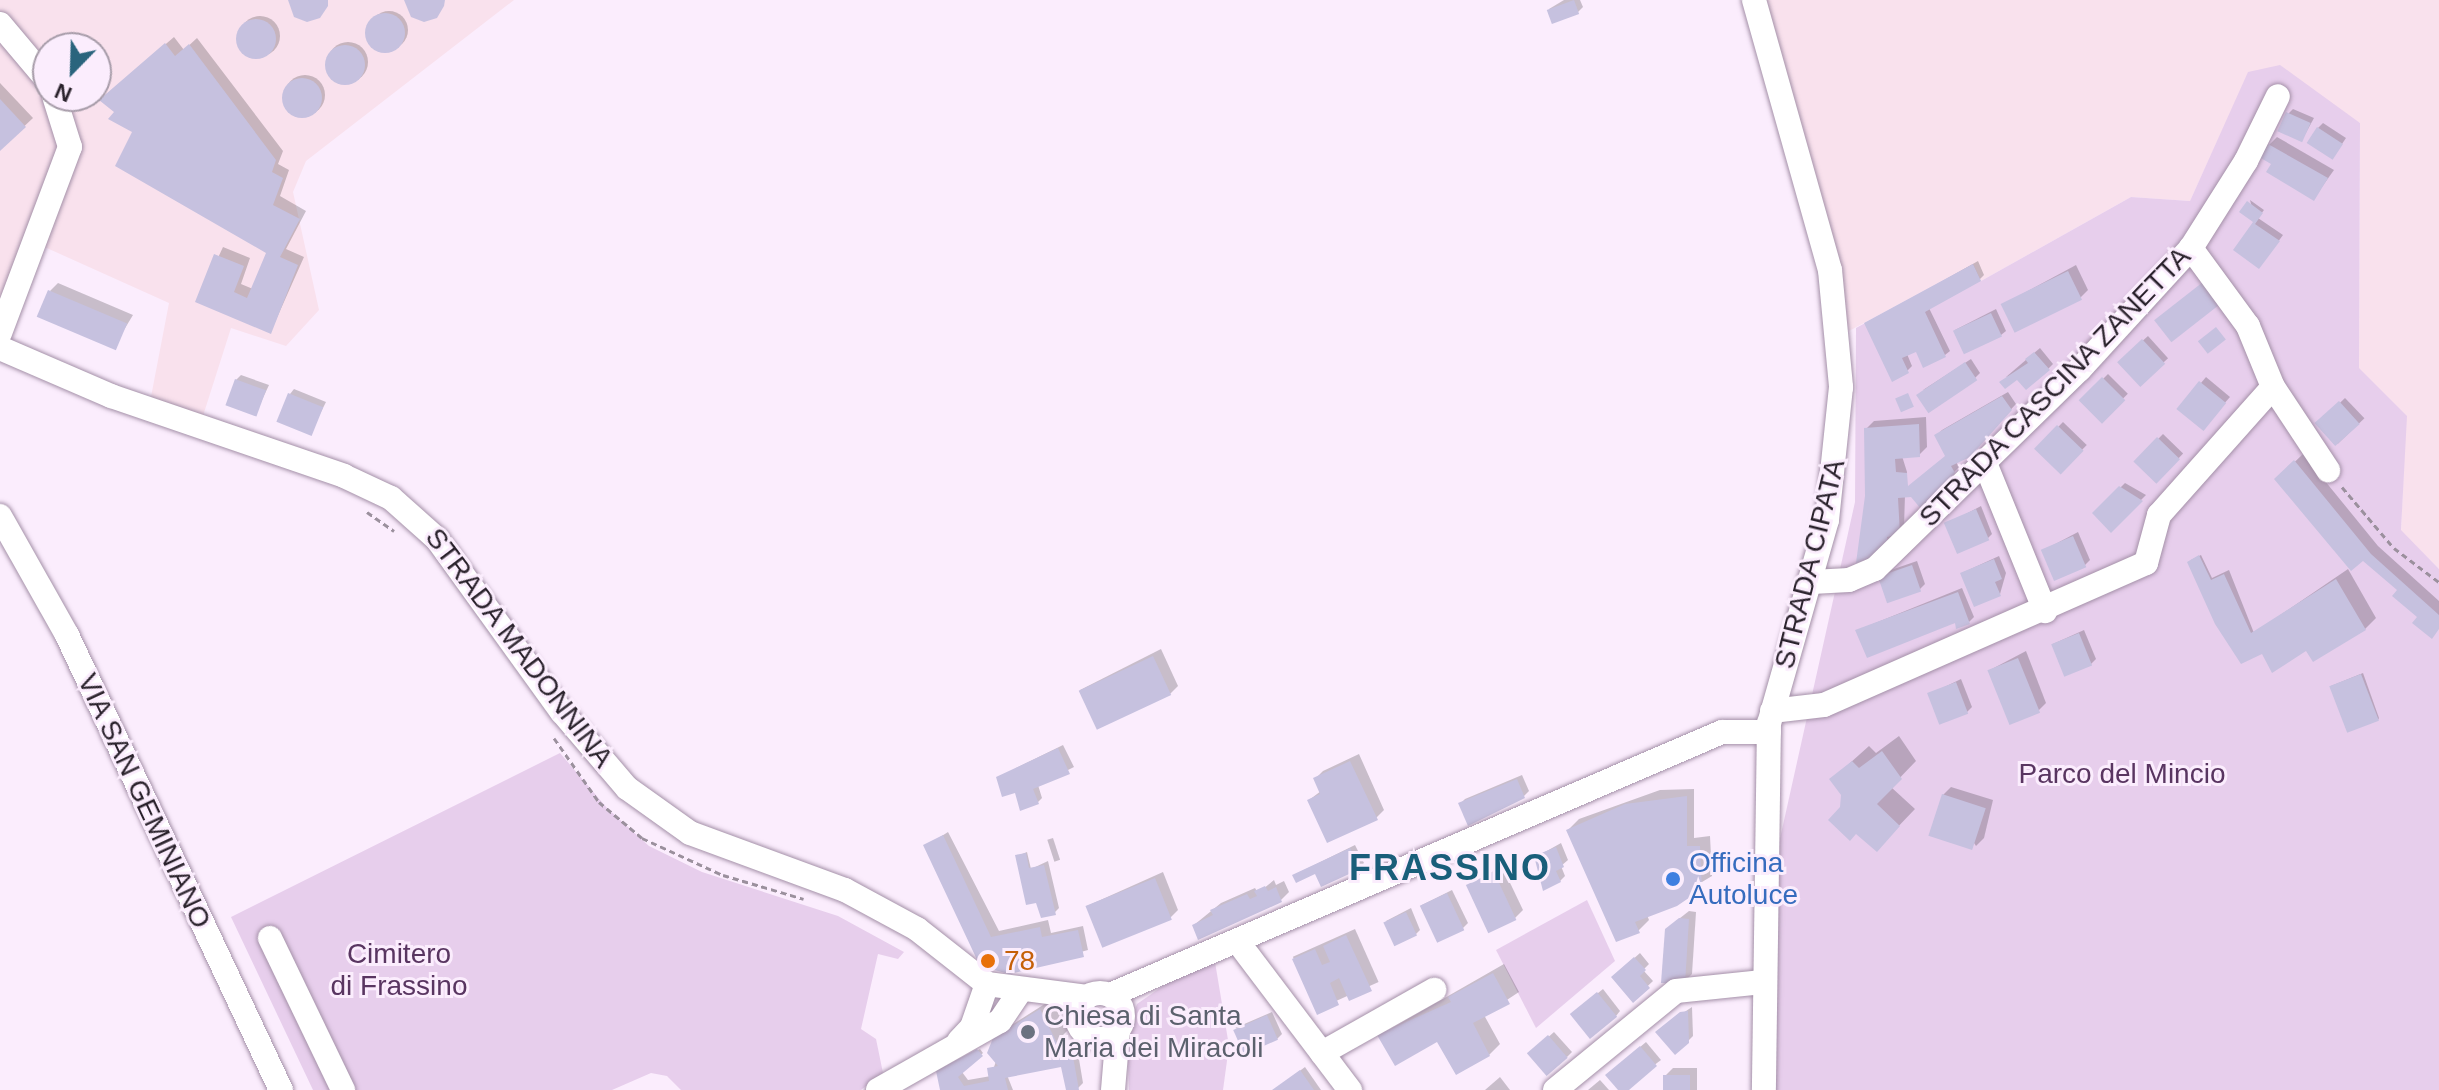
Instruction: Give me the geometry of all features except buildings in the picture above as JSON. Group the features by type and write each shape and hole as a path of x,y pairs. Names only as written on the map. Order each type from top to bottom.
{"street":[{"name":"STRADA CIPATA","path":"1754,0 1822,235 1838,322 1839,442 1812,582 1770,721 1763,982 1764,1090"},
{"path":"0,24 32,62"},
{"name":"STRADA CASCINA ZANETTA","path":"1812,582 1849,580 1875,569 1985,463 2191,248 2246,161 2278,96"},
{"path":"0,333 70,147 59,112"},
{"path":"2191,248 2248,326 2273,387 2328,470"},
{"name":"STRADA MADONNINA","path":"0,348 391,498 437,539 562,712 627,788 690,833 845,890 933,942 987,984"},
{"path":"0,370 33,363"},
{"path":"1101,1015 1147,983 1722,732 1824,705 2139,570 2149,559 2159,515 2273,387"},
{"path":"1985,463 2045,611"},
{"name":"VIA SAN GEMINIANO","path":"0,516 67,635 281,1090"},
{"path":"270,938 343,1090"},
{"path":"1238,942 1350,1090"},
{"path":"1555,1090 1676,991 1763,982"},
{"path":"955,1046 972,1027 987,984 1046,992 1101,1015"},
{"path":"878,1090 1000,1021 1021,990"},
{"path":"1322,1053 1434,990"},
{"path":"1101,1015 1113,1090"}],"path":[{"path":"2328,470 2394,548 2439,582"}],"shaded area":[{"path":"0,0 514,0 306,161 293,192 319,310 286,346 231,328 202,419 150,402 169,303 29,240 0,316"},
{"path":"1765,0 2439,0 2439,569 2401,531 2406,416 2359,369 2360,123 2249,72 2190,201 2131,197 1981,281 1972,265 1849,331"}],"green space":[{"name":"Parco del Mincio","path":"2280,65 2360,123 2359,368 2407,416 2401,530 2439,569 2439,1090 1764,1090 1777,852 1855,502 1856,328 1973,264 1981,281 2131,197 2190,201 2248,72"},
{"name":"Cimitero di Frassino","path":"560,753 607,808 649,846 702,872 838,916 904,952 898,959 878,954 861,1029 876,1039 883,1073 861,1090 681,1090 667,1076 651,1073 612,1090 313,1090 231,917"},
{"path":"1587,900 1615,961 1536,1028 1496,950"},
{"path":"1215,962 1229,1046 1223,1090 1129,1090 1127,1033 1137,1004 1170,981"}],"place":[{"name":"Officina Autoluce","path":"1673,879"},
{"name":"78","path":"988,961"},
{"name":"Chiesa di Santa Maria dei Miracoli","path":"1028,1032"}],"district":[{"name":"FRASSINO","path":"1450,868"}]}
